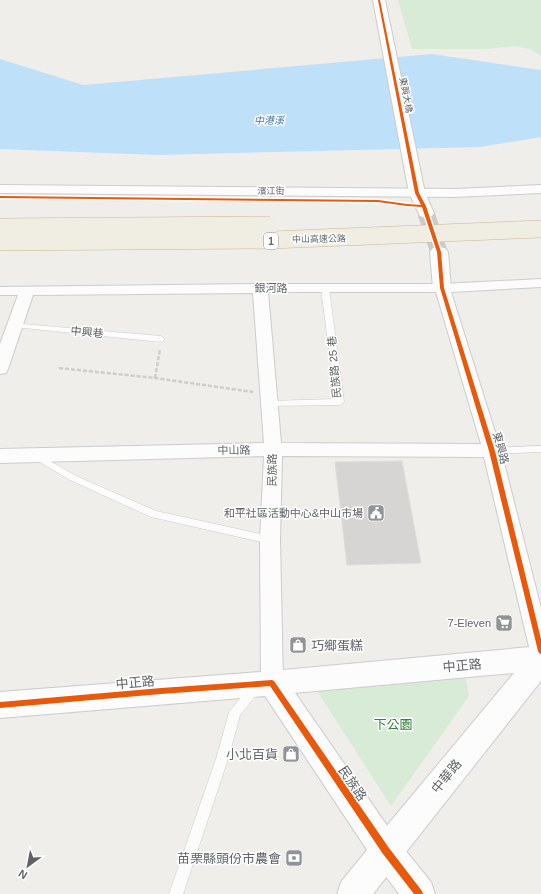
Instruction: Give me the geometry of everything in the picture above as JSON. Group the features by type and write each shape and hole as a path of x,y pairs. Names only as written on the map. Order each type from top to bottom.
{"highway":[{"name":"中山高速公路","path":"0,227 315,225 541,214"},
{"name":"中山高速公路","path":"0,242 144,243 256,241 370,238 541,229"}],"street":[{"name":"東興大橋","path":"379,0 417,192 426,213"},
{"name":"濱江街","path":"0,189 455,193 541,189"},
{"name":"東興路","path":"439,252 442,288 492,451 541,651"},
{"name":"銀河路","path":"0,291 260,288 442,288 541,283"},
{"name":"民族路","path":"260,288 273,449 270,540 272,683 386,851 419,894"},
{"path":"0,369 27,291"},
{"name":"中山路","path":"0,456 273,449 492,451"},
{"name":"中正路","path":"0,705 541,659"},
{"name":"中華路","path":"353,894 541,659"}],"lane":[{"name":"民族路 25 巷","path":"269,399 340,402 325,288"},
{"name":"中興巷","path":"14,325 161,339"},
{"path":"492,451 541,449"},
{"path":"34,455 73,478 154,514 270,540"},
{"path":"176,894 222,756 235,712 254,690 272,683"}],"path":[{"path":"155,378 161,339"},
{"path":"59,368 155,378 269,399"}],"green space":[{"path":"398,0 541,0 541,56 530,49 515,46 487,49 412,49"},
{"name":"下公園","path":"464,671 469,696 391,806 314,686"}],"water":[{"name":"中港溪","path":"432,54 541,70 541,137 480,147 158,155 0,149 0,59 83,85"}],"building":[{"name":"和平社區活動中心&中山市場","path":"402,461 421,563 347,565 335,462"}],"tunnel":[{"path":"426,213 439,252"}],"cycle path":[{"path":"379,0 417,193 424,206 439,252 442,288 492,451 541,651"},
{"path":"0,197 378,201 424,206"},
{"path":"0,705 272,683 386,851 419,894"}],"place":[{"name":"和平社區活動中心&中山市場","path":"376,513"},
{"name":"7-Eleven","path":"504,623"},
{"name":"巧鄉蛋糕","path":"298,645"},
{"name":"小北百貨","path":"291,754"},
{"name":"苗栗縣頭份市農會","path":"294,858"}]}
